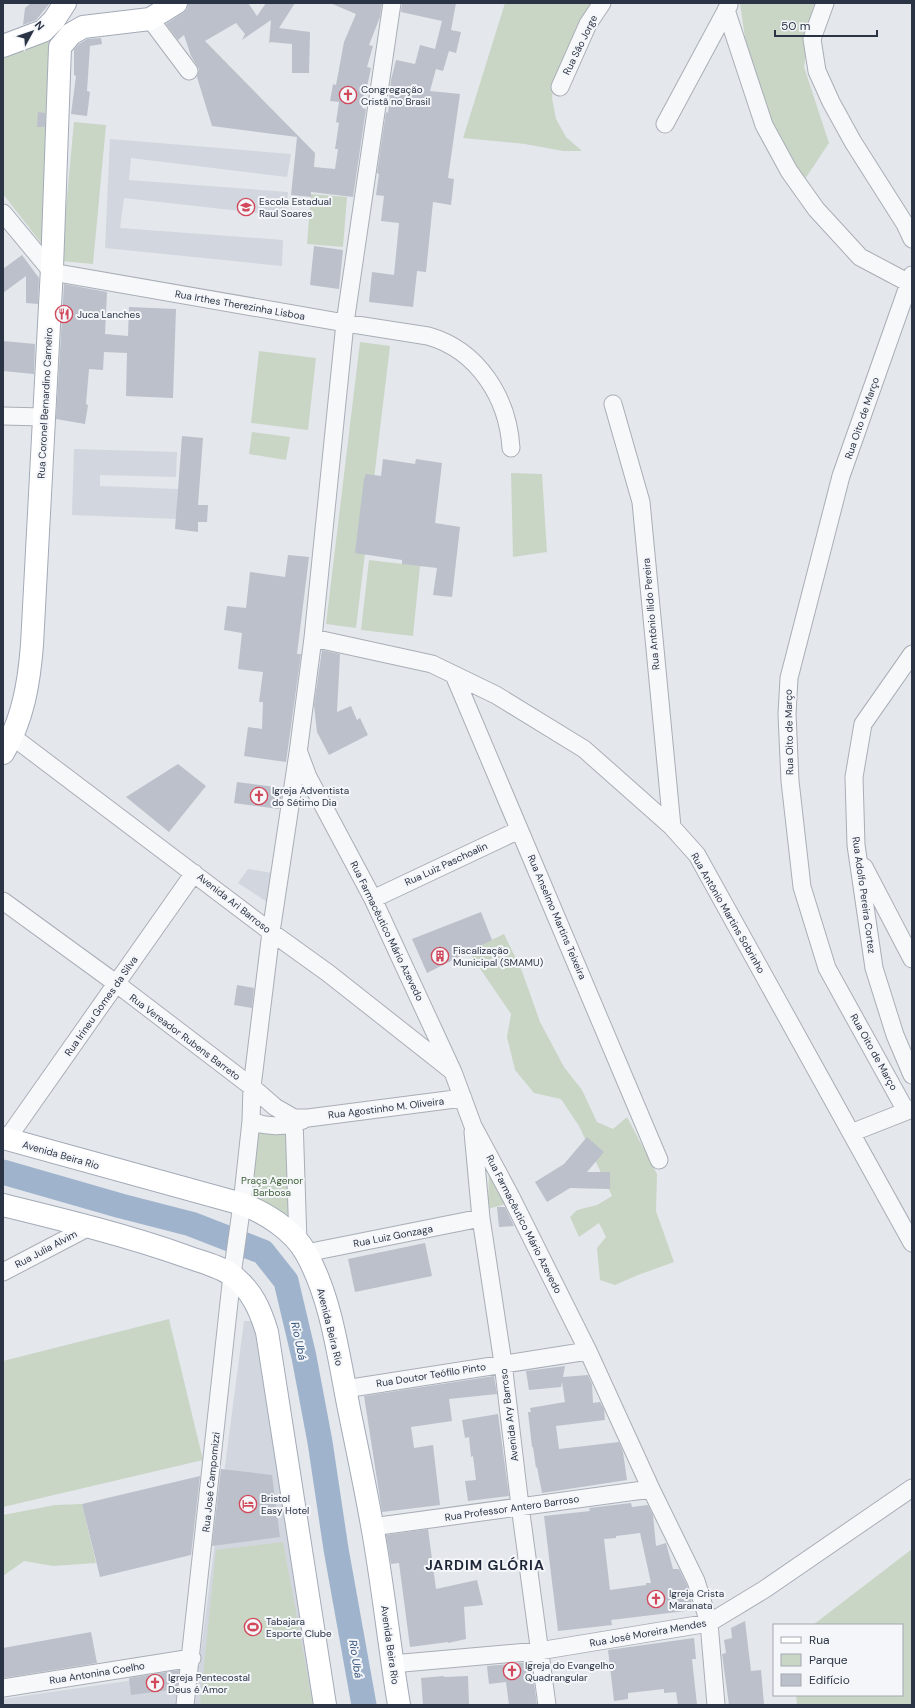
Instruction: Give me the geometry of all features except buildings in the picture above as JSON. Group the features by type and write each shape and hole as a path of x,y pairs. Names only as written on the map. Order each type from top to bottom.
{"main road":[{"path":"43,31 53,38 60,47 71,34 83,27 150,19 176,3"},
{"path":"64,5 65,15 68,19 83,27"},
{"path":"3,46 43,31 64,5"},
{"name":"Rua Coronel Bernardino Carneiro","path":"8,745 29,678 32,645 52,272 60,47"},
{"name":"Avenida Beira Rio","path":"5,1139 242,1204 263,1213 283,1228 302,1248 321,1287 334,1330 372,1527 398,1705"},
{"path":"3,1205 89,1227 164,1249 220,1269 233,1267 249,1291 259,1307 268,1332 325,1705"}],"street":[{"name":"Rua José Campomizzi","path":"186,1705 233,1267 242,1204 252,1087 271,932 298,753 313,638 345,323 392,3"},
{"name":"Rua São Jorge","path":"560,88 588,24 602,3"},
{"path":"825,3 812,39 817,72 831,102 853,142 905,224 912,239"},
{"path":"665,124 728,7"},
{"path":"728,7 764,125 789,172 816,209 860,257 911,279"},
{"path":"150,19 189,71"},
{"path":"3,213 52,272"},
{"name":"Rua Irthes Therezinha Lisboa","path":"52,272 428,336 440,340 461,352 472,361 488,379 502,407 510,436 511,448"},
{"name":"Rua Oito de Março","path":"909,1110 827,968 802,887 791,789 787,714 789,678 841,476 911,279"},
{"name":"Rua Antônio Ilido Pereira","path":"613,404 641,502 672,827"},
{"path":"3,416 44,417"},
{"name":"Rua Antônio Martins Sobrinho","path":"313,638 432,664 496,695 584,749 672,827 697,855 912,1243"},
{"name":"Rua Adolfo Pereira Cortez","path":"912,654 863,724 854,777 857,854 874,968 895,1035 912,1074"},
{"name":"Rua Anselmo Martins Teixeira","path":"454,675 659,1160"},
{"name":"Avenida Ari Barroso","path":"8,745 194,873 376,1010 453,1072"},
{"name":"Rua Farmacêutico Mário Azevedo","path":"298,753 308,777 373,899 453,1072 473,1126 511,1197 588,1351 651,1489 696,1581 709,1623 716,1705"},
{"name":"Rua Luiz Paschoalin","path":"373,899 520,830"},
{"path":"857,854 912,959"},
{"name":"Rua Irineu Gomes da Silva","path":"5,1139 117,984 194,873"},
{"name":"Rua Vereador Rubens Barreto","path":"3,901 117,984 252,1087 275,1107 298,1120"},
{"name":"Rua Agostinho M. Oliveira","path":"250,1121 272,1127 298,1120 463,1098"},
{"path":"851,1133 909,1110"},
{"path":"298,1120 302,1248"},
{"name":"Avenida Ary Barroso","path":"473,1126 481,1218 503,1363 520,1506 547,1705"},
{"name":"Rua Luiz Gonzaga","path":"302,1248 481,1218"},
{"name":"Rua Julia Alvim","path":"3,1272 89,1227"},
{"name":"Rua Doutor Teófilo Pinto","path":"345,1389 503,1363 588,1351"},
{"name":"Rua José Moreira Mendes","path":"392,1664 539,1651 709,1623 765,1589 912,1488"},
{"name":"Rua Professor Antero Barroso","path":"372,1527 651,1489"},
{"name":"Rua Antonina Coelho","path":"3,1688 192,1658"}],"shaded area":[{"name":"Escola Estadual Raul Soares","path":"110,139 291,154 287,177 131,158 129,180 288,192 286,216 124,198 120,228 283,240 282,266 105,248"},
{"path":"74,449 177,452 176,477 100,475 100,486 178,489 177,519 72,515"},
{"path":"248,869 279,874 273,906 238,883"},
{"path":"244,1321 258,1321 320,1705 3,1705 3,1699 189,1672 198,1672"}],"green space":[{"path":"505,3 590,3 554,78 552,98 556,119 566,137 582,151 563,151 525,144 463,138"},
{"path":"740,3 816,3 813,7 804,67 829,143 803,182 770,124 747,52"},
{"path":"49,40 45,248 3,194 3,57"},
{"path":"74,122 106,125 93,264 61,261"},
{"path":"311,194 347,197 343,247 307,244"},
{"path":"360,342 390,346 356,628 326,624"},
{"path":"259,351 316,358 308,430 251,423"},
{"path":"252,432 290,437 286,460 249,454"},
{"path":"511,473 542,474 547,552 513,557"},
{"path":"369,560 420,566 413,636 361,630"},
{"path":"504,934 522,971 540,1022 564,1067 582,1090 597,1122 613,1129 627,1117 657,1174 656,1211 674,1262 615,1285 600,1280 597,1248 606,1237 599,1223 579,1237 570,1217 577,1210 597,1205 612,1196 579,1126 561,1099 534,1093 515,1070 507,1037 511,1014 468,951"},
{"name":"Praça Agenor Barbosa","path":"289,1129 294,1218 252,1198 255,1133"},
{"path":"489,1171 509,1203 488,1209"},
{"path":"169,1319 203,1460 3,1507 3,1361"},
{"path":"82,1504 96,1563 53,1566 24,1561 3,1576 3,1515 55,1505"},
{"name":"Tabajara Esporte Clube","path":"283,1542 313,1705 200,1705 216,1550"},
{"path":"912,1549 912,1705 797,1705 796,1696 903,1696 903,1624 814,1624"}],"waterway":[{"name":"Rio Ubá","path":"3,1172 121,1206 191,1224 263,1252 286,1281 304,1357 320,1442 336,1549 364,1705"}],"place":[{"name":"Congregação Cristã no Brasil","path":"348,95"},
{"name":"Escola Estadual Raul Soares","path":"246,207"},
{"name":"Juca Lanches","path":"64,314"},
{"name":"Igreja Adventista do Sétimo Dia","path":"259,796"},
{"name":"Fiscalização Municipal (SMAMU)","path":"440,956"},
{"name":"Bristol Easy Hotel","path":"248,1504"},
{"name":"Igreja Crista Maranata","path":"656,1599"},
{"name":"Tabajara Esporte Clube","path":"253,1627"},
{"name":"Igreja do Evangelho Quadrangular","path":"512,1671"},
{"name":"Igreja Pentecostal Deus é Amor","path":"155,1683"}],"district":[{"name":"JARDIM GLÓRIA","path":"485,1565"}]}
